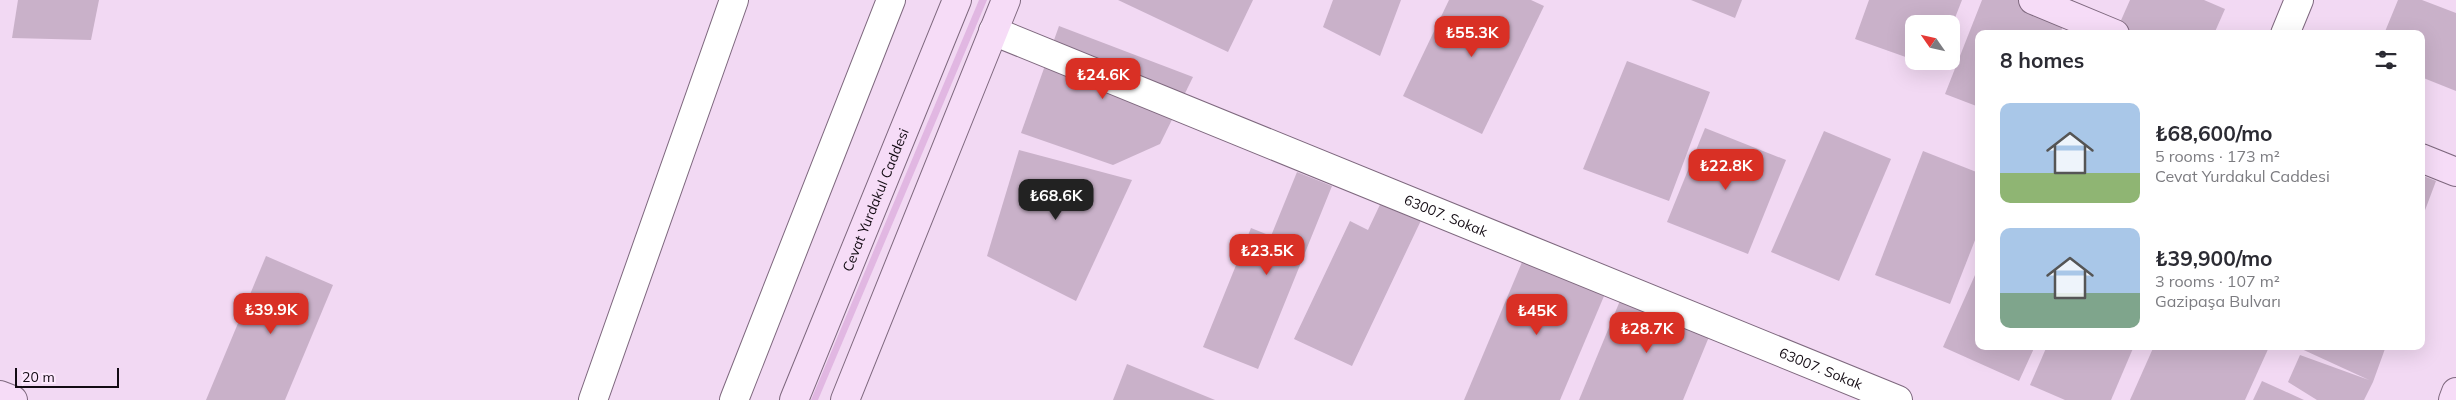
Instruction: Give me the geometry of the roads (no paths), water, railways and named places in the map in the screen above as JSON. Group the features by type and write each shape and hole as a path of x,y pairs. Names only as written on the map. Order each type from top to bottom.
{"main road":[{"name":"Cevat Yurdakul Caddesi","path":"794,400 957,0"},
{"path":"846,400 1006,0"},
{"path":"2034,0 2106,30"},
{"path":"2425,160 2456,172"},
{"path":"2453,400 2456,392"},
{"path":"0,395 13,400"}],"street":[{"path":"592,400 734,0"},
{"path":"734,400 891,0"},
{"path":"2287,30 2299,0"},
{"name":"63007. Sokak","path":"993,31 1898,400"}]}
